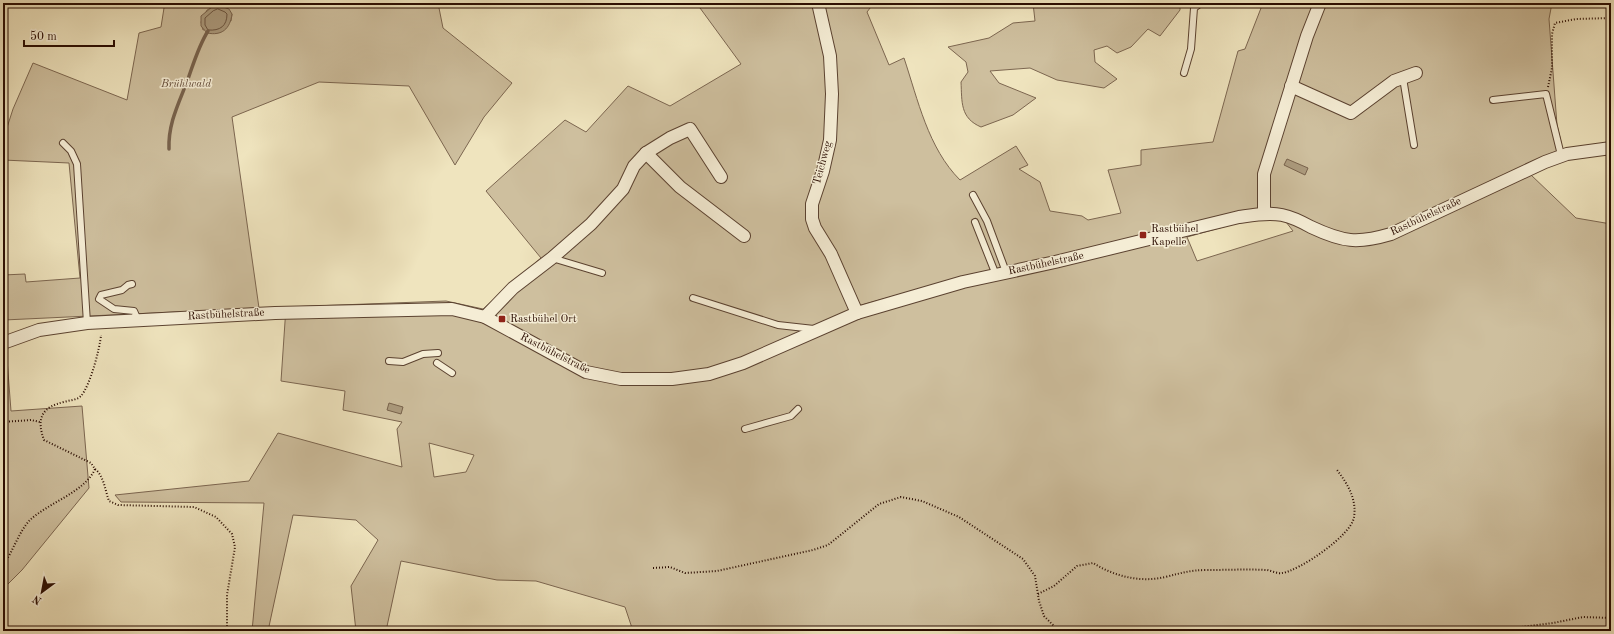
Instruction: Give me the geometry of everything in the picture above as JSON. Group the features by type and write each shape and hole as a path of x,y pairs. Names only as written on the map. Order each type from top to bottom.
{"street":[{"name":"Teichweg","path":"818,3 830,56 832,102 830,140 823,171 812,204 812,219 815,228 831,254 857,313"},
{"path":"1264,214 1262,188 1264,174 1307,36 1320,3"},
{"path":"1291,86 1351,113 1394,81 1416,73"},
{"path":"485,316 513,288 552,258 591,224 623,189 634,166 646,153 670,138 690,129 721,177"},
{"name":"Rastbühelstraße","path":"3,342 39,330 87,323 275,313 452,309 485,316 586,372 606,377 639,380 672,379 709,374 743,363 857,313 963,282 1138,243 1239,217 1264,214 1283,215 1342,240 1367,240 1391,234 1525,170 1561,156 1611,148"},
{"path":"646,153 680,188 744,236"}],"lane":[{"path":"1184,72 1191,49 1194,8 1201,3"},
{"path":"1403,78 1414,145"},
{"path":"1493,100 1546,94 1561,156"},
{"path":"63,142 71,152 77,164 87,323"},
{"path":"973,195 986,221 1001,274"},
{"path":"975,222 1001,274"},
{"path":"552,258 602,273"},
{"path":"132,284 128,285 122,290 101,295 99,299 114,309 134,311 138,320"},
{"path":"693,298 778,325 817,330"},
{"path":"390,361 403,362 423,354 438,353"},
{"path":"437,363 452,373"},
{"path":"746,429 791,416 798,409"}],"path":[{"path":"1546,94 1552,68 1552,34 1555,23 1576,19 1611,18"},
{"path":"102,322 101,337 82,394 78,398 54,404 42,413 40,422 44,440 87,461 101,474 109,501 118,505 194,507 216,516 232,534 235,547 227,595 227,631"},
{"path":"3,422 31,420 40,422"},
{"path":"3,565 30,520 75,490 93,474 95,469"},
{"path":"1038,594 1054,586 1077,566 1093,562 1118,576 1142,579 1164,578 1189,570 1268,570 1282,573 1317,557 1347,530 1355,518 1353,497 1345,480 1337,470"},
{"path":"653,568 670,567 685,573 717,571 813,550 828,545 879,504 901,497 922,500 959,517 1023,559 1035,576 1044,616 1059,631"},
{"path":"1489,631 1553,623 1583,617 1611,618"}],"green space":[{"name":"Brühlwald","path":"163,3 438,3 443,28 512,83 484,117 455,165 409,86 319,82 232,117 259,308 4,320 11,411 82,406 89,488 22,570 3,589 3,275 25,274 26,282 80,278 69,163 3,160 3,140 13,109 33,63 127,100 139,33 161,27 164,8","holes":["218,5 224,6 232,14 231,21 203,30 201,22 207,10"]},
{"path":"699,3 874,3 867,12 889,65 904,58 925,123 940,153 960,180 1016,146 1028,165 1019,169 1040,182 1050,211 1082,216 1088,220 1121,213 1108,170 1141,165 1141,150 1213,142 1238,51 1245,49 1263,3 1552,3 1549,19 1557,125 1561,142 1560,162 1530,174 1576,218 1611,224 1611,631 633,631 625,607 536,581 497,580 401,561 386,631 356,631 351,586 378,540 356,520 293,515 268,631 252,631 264,503 121,502 115,495 249,481 278,433 402,467 397,429 402,422 343,410 345,391 281,381 286,307 446,301 483,309 541,258 486,191 565,120 586,132 628,86 670,106 741,64 700,8","holes":["1272,217 1286,222 1293,231 1197,261 1187,237 1234,224","965,276 856,319 851,308","429,443 474,455 466,472 434,477"]},
{"path":"1033,3 1180,3 1180,10 1160,36 1148,29 1131,47 1117,53 1107,46 1094,50 1095,62 1117,79 1104,88 1057,80 1030,68 990,71 999,83 1036,98 1013,115 981,127 969,119 962,103 961,82 968,72 966,62 948,47 989,38 1013,23 1035,21"}],"water":[{"path":"218,5 229,9 232,14 231,19 227,27 221,32 212,34 207,33 201,26 201,16 212,7"},
{"path":"1287,159 1308,168 1305,175 1284,165"},
{"path":"389,403 403,407 401,414 387,410"}],"waterway":[{"path":"169,149 172,122 199,48 208,31"}],"place":[{"name":"Rastbühel Kapelle","path":"1143,235"},
{"name":"Rastbühel Ort","path":"502,319"}]}
